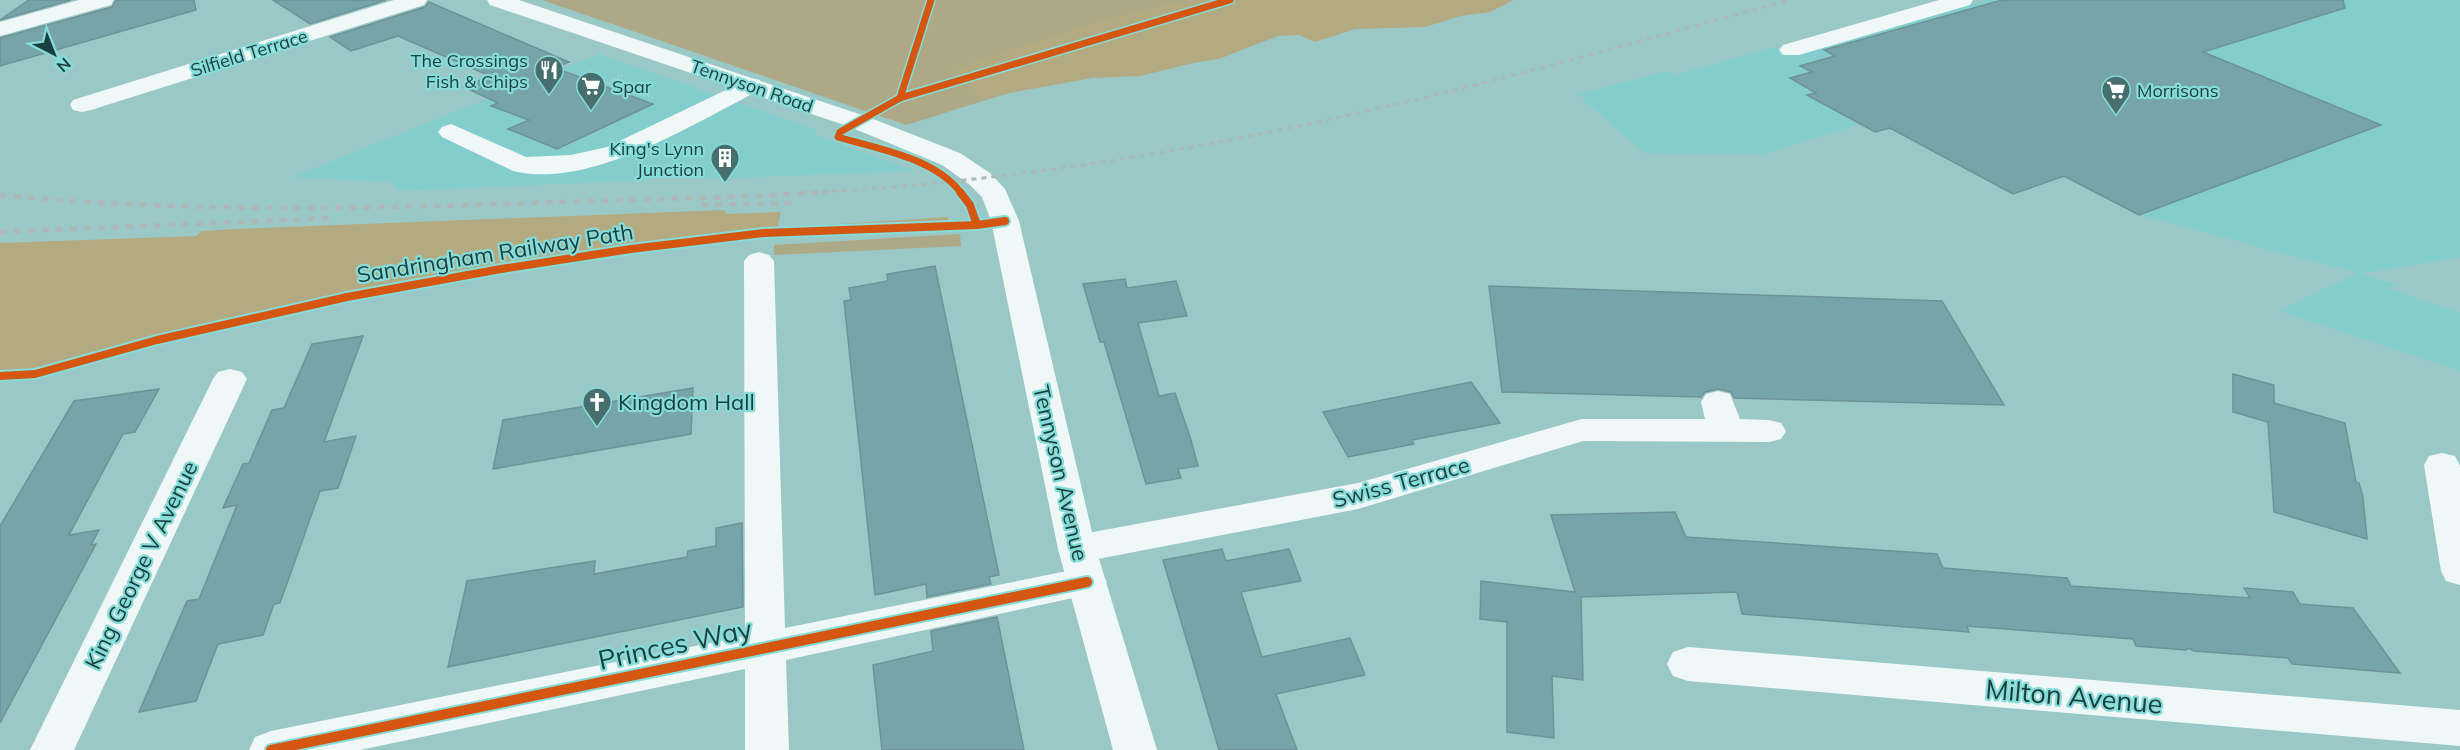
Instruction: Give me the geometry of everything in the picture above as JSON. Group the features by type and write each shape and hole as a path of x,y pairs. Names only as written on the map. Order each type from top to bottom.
{"street":[{"path":"0,29 103,0"},
{"name":"Silfield Terrace","path":"82,105 416,0"},
{"name":"Tennyson Road","path":"498,0 859,122 951,159 980,179 995,195"},
{"path":"1791,50 1962,0"},
{"path":"451,132 522,165 571,163 615,153 751,85"},
{"name":"Tennyson Avenue","path":"995,195 1005,221 1082,566 1135,750"},
{"path":"759,261 767,750"},
{"name":"King George V Avenue","path":"52,750 230,379"},
{"name":"Swiss Terrace","path":"1082,566 1358,496 1582,430 1722,416 1769,430"},
{"path":"2442,465 2460,571"},
{"name":"Princes Way","path":"272,750 766,648 1082,566"},
{"name":"Milton Avenue","path":"1688,664 2460,728"}],"shaded area":[{"path":"542,0 1308,0 906,125"},
{"path":"1188,0 1514,0 1490,12 1461,16 1425,27 1355,29 1315,42 1299,35 1278,36 1219,59 1140,76 1092,78 981,98 953,72 971,63 1104,20"},
{"path":"1987,0 2460,0 2460,257 2360,274 2398,285 2386,288 2460,313 2460,371 2279,311 2357,273 2139,215 2064,176 2013,194 1890,128 1875,132 1861,124 1763,154 1644,153 1577,94 1668,71 1676,75 1774,47 1790,55"},
{"path":"599,54 814,129 818,136 915,171 698,179 699,176 652,176 649,180 398,191 392,182 292,177"},
{"path":"724,210 727,214 781,212 777,228 948,217 949,225 731,238 453,277 325,299 236,319 22,374 0,375 0,243 197,236 201,231 234,229"},
{"path":"960,234 961,246 774,255 774,245"}],"building":[{"path":"29,0 71,0 0,20"},
{"path":"116,0 194,0 196,10 0,66 0,38 112,7"},
{"path":"273,0 386,0 310,24"},
{"name":"Morrisons","path":"2002,0 2343,0 2345,8 2203,52 2381,125 2139,215 2064,176 2013,194 1890,128 1875,132 1807,95 1816,93 1790,78 1812,72 1800,66 1835,56 1824,50"},
{"path":"429,2 569,62 555,68 653,104 557,149 508,129 529,120 491,106 498,103 464,87 490,76 398,36 351,51 330,37 425,7"},
{"path":"935,266 999,575 989,577 991,584 927,597 926,584 875,595 844,301 851,300 849,288 888,281 887,274"},
{"path":"1125,279 1127,288 1176,281 1187,316 1138,323 1159,396 1175,393 1191,440 1198,466 1178,469 1181,478 1146,484 1104,342 1100,342 1083,284"},
{"path":"1489,286 1942,301 2004,405 1734,398 1731,392 1719,389 1705,392 1701,397 1502,392"},
{"path":"363,336 324,442 356,436 338,488 320,491 280,603 274,604 263,635 218,644 196,701 139,712 187,601 199,599 237,505 223,508 243,464 249,463 272,410 284,408 312,344"},
{"path":"2233,374 2274,385 2274,403 2345,423 2356,482 2359,483 2363,497 2367,539 2274,512 2268,422 2233,412"},
{"path":"1471,382 1500,423 1412,440 1414,444 1348,457 1323,412"},
{"name":"Kingdom Hall","path":"693,388 691,434 493,469 503,420"},
{"path":"159,389 135,432 123,434 69,535 99,530 91,545 96,544 0,723 0,526 74,401"},
{"path":"1675,512 1686,537 1937,554 1943,568 2067,578 2071,586 2250,598 2244,588 2293,592 2300,604 2353,608 2400,673 2292,664 2288,658 2194,651 2188,648 2186,650 2136,646 2133,639 1967,626 1969,632 1742,614 1737,592 1581,597 1583,680 1552,676 1554,738 1507,732 1507,622 1480,619 1481,581 1575,592 1551,515"},
{"path":"742,523 743,607 448,667 467,581 595,561 594,574 687,557 688,551 716,546 716,528"},
{"path":"1222,549 1226,561 1289,549 1301,581 1241,592 1262,657 1350,638 1365,675 1276,694 1297,750 1219,750 1163,560"},
{"path":"997,617 1024,750 882,750 873,665 933,651 931,631"}],"railway":[{"path":"802,193 871,189 1009,175 1214,143 1460,89 1791,0"},
{"path":"0,195 139,205 348,208 828,192"},
{"path":"701,205 794,203"},
{"path":"0,232 333,218"}],"cycle path":[{"path":"900,98 931,0"},
{"path":"977,225 970,205 958,188 941,175 901,156 838,137 840,132 900,98 1230,0"},
{"name":"Sandringham Railway Path","path":"0,376 35,374 157,340 347,297 501,269 631,249 764,233 977,225 1005,221"},
{"path":"271,750 1087,582"}],"place":[{"name":"The Crossings Fish & Chips","path":"549,96"},
{"name":"Spar","path":"591,112"},
{"name":"Morrisons","path":"2116,116"},
{"name":"King's Lynn Junction","path":"725,184"},
{"name":"Kingdom Hall","path":"597,428"}]}
